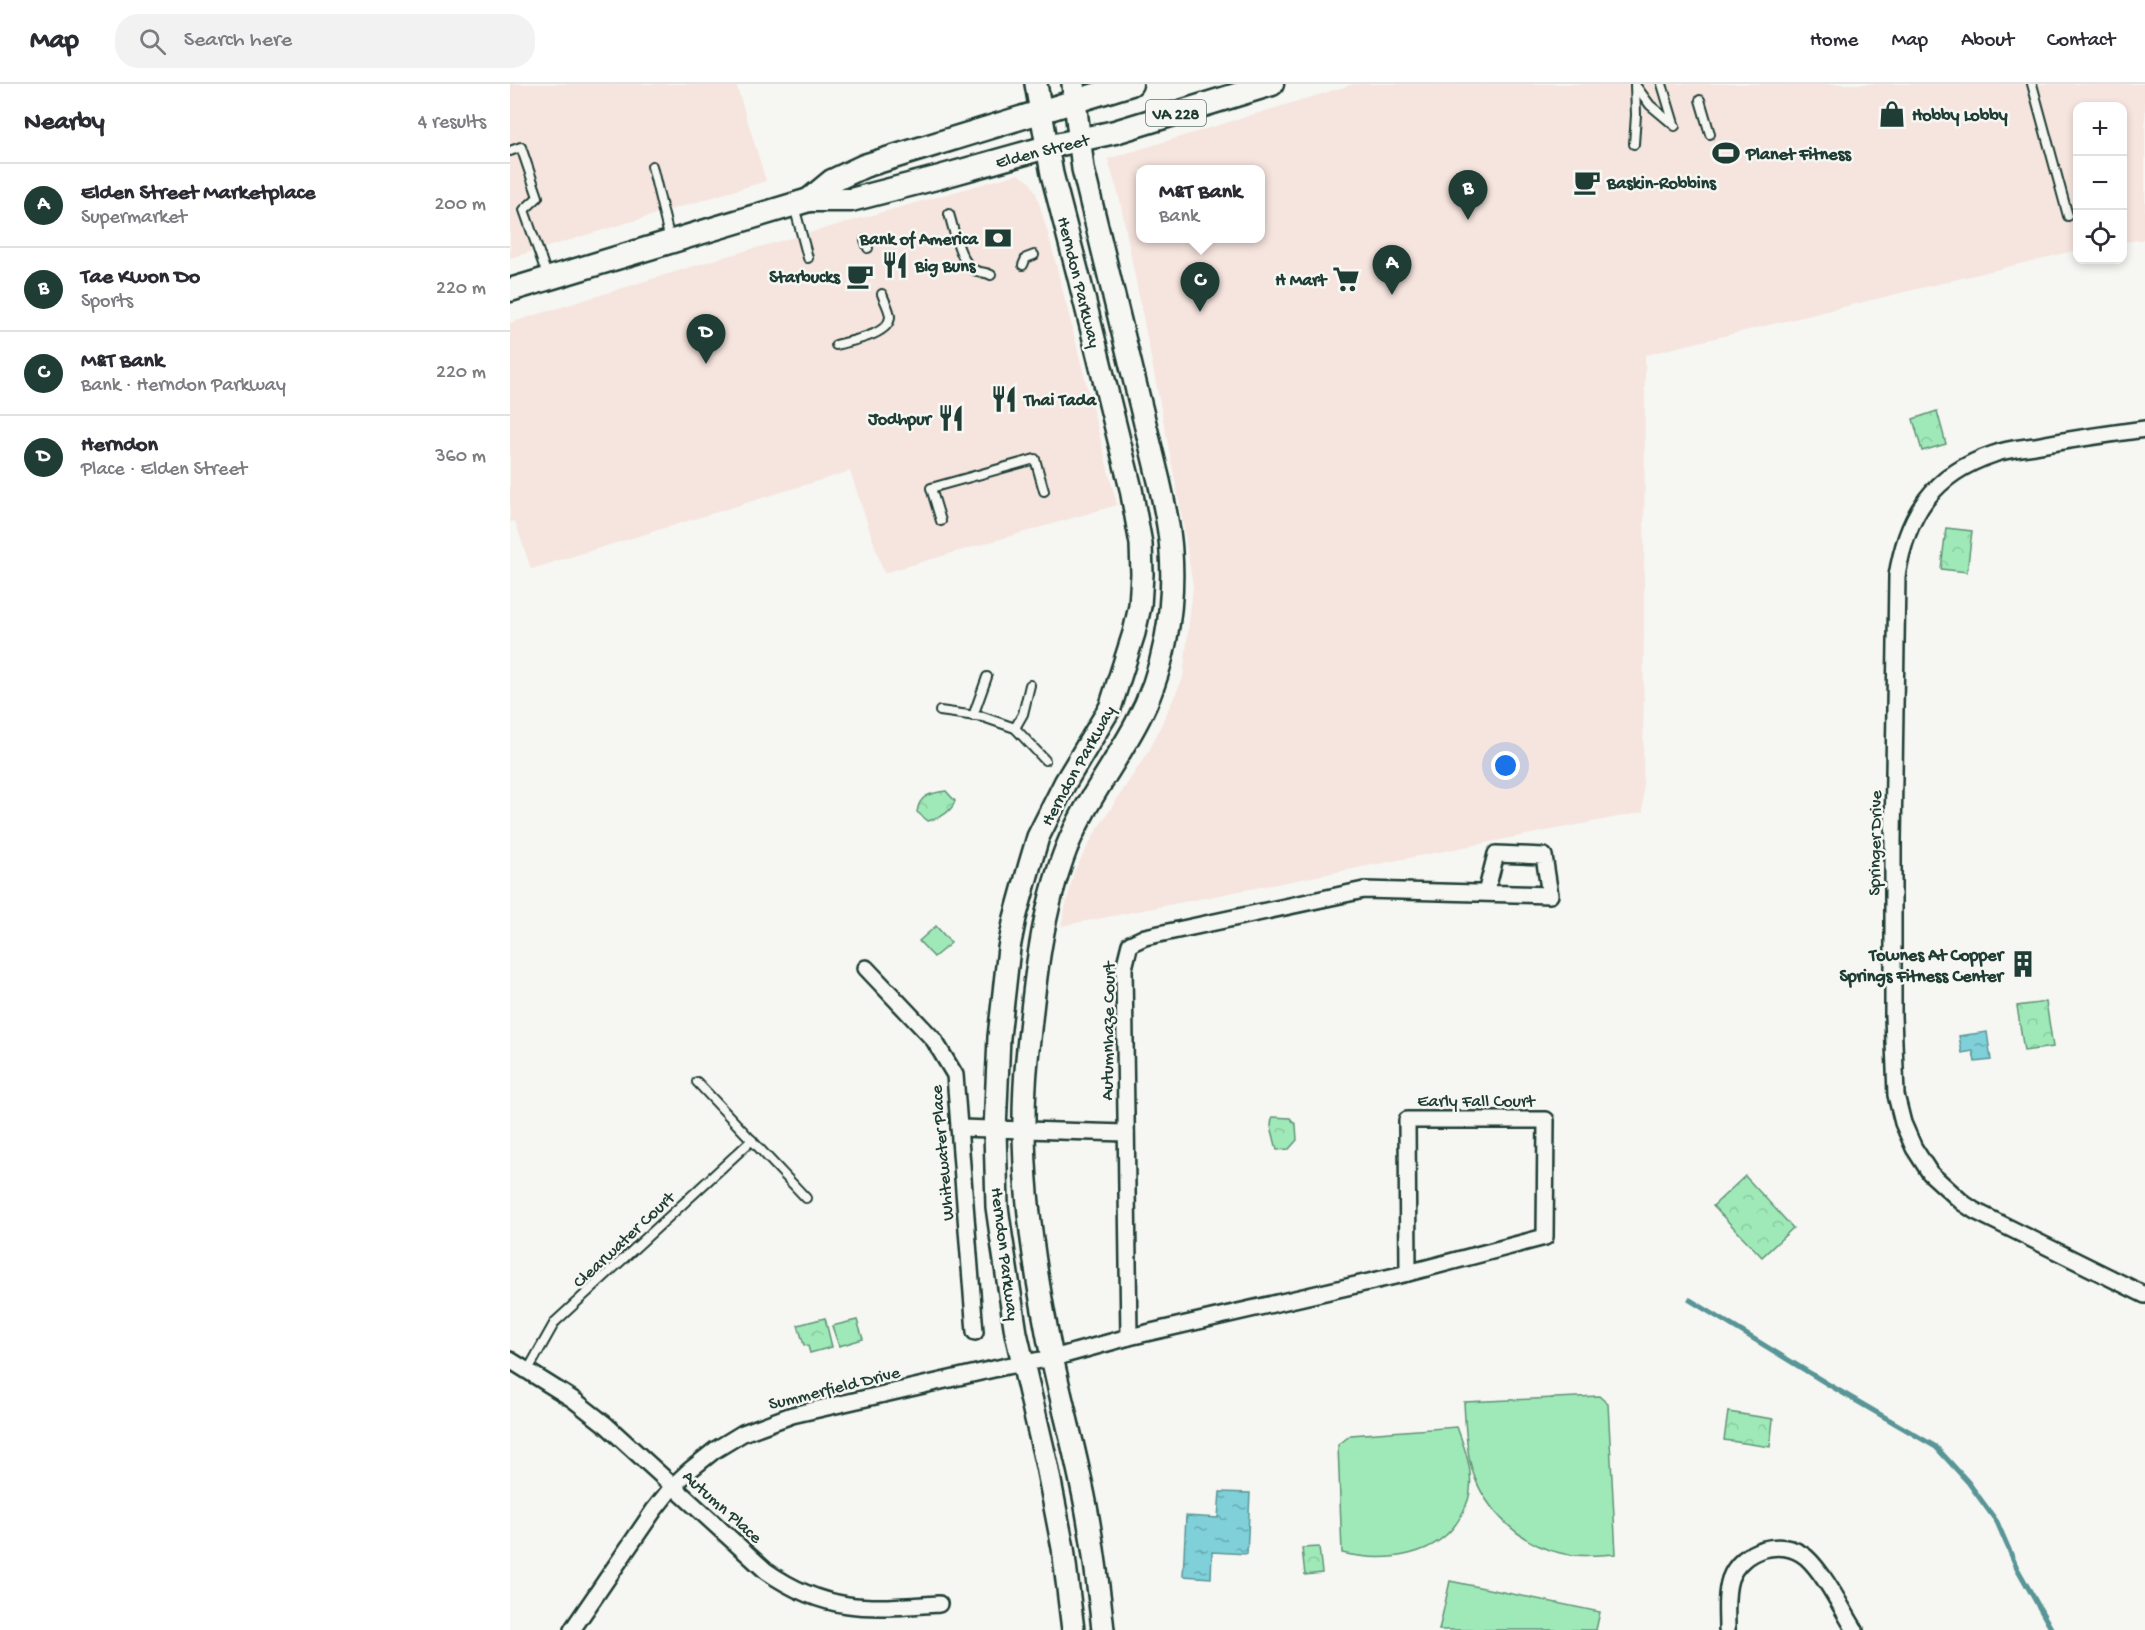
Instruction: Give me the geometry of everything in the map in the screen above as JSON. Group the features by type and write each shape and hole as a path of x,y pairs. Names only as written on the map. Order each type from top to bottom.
{"main road":[{"name":"Herndon Parkway","path":"1036,84 1047,147 1131,489 1141,544 1142,574 1140,606 1134,633 1110,708 1077,761 1038,837 1021,894 1009,948 1002,996 995,1091 1000,1226 1006,1277 1023,1364 1053,1494 1073,1630"},
{"name":"Elden Street","path":"801,202 832,182 864,166 1041,110 1074,92 1131,84"},
{"name":"Elden Street","path":"510,290 801,202 851,200 1047,147 1115,132 1272,84"},
{"name":"Herndon Parkway","path":"1074,92 1085,179 1168,521 1172,580 1165,642 1150,695 1121,751 1090,799 1078,823 1065,852 1049,905 1040,949 1026,1064 1024,1130 1026,1180 1035,1264 1087,1513 1103,1630"}],"street":[{"name":"Springer Drive","path":"2145,429 1997,453 1963,467 1942,482 1917,512 1905,536 1897,576 1893,1016 1896,1095 1903,1123 1922,1161 1940,1184 1976,1211 2145,1295"},
{"name":"Autumnhaze Court","path":"1129,1338 1124,968 1130,944 1145,937 1364,890 1550,895 1544,856 1496,854 1485,893"},
{"name":"Whitewater Place","path":"866,968 934,1040 955,1075 975,1332"},
{"name":"Early Fall Court","path":"1053,1358 1408,1273 1545,1236 1546,1120 1407,1120 1408,1273"},
{"path":"959,1128 1126,1133"},
{"name":"Summerfield Drive","path":"572,1630 673,1486 715,1450 743,1433 772,1421 1053,1358"},
{"name":"Autumn Place","path":"510,1360 574,1400 606,1425 766,1571 788,1586 812,1597 854,1607 889,1608 939,1604"},
{"path":"1727,1630 1727,1594 1731,1577 1740,1564 1753,1553 1766,1547 1781,1546 1795,1549 1808,1559 1856,1630"}],"lane":[{"path":"1635,84 1650,105 1675,126 1662,84"},
{"path":"1634,144 1635,84"},
{"path":"2032,84 2068,216"},
{"path":"1700,100 1710,134"},
{"path":"510,151 520,147 538,197 524,210 548,279"},
{"path":"652,166 670,242"},
{"path":"801,202 808,258"},
{"path":"949,214 962,256 977,271 988,270"},
{"path":"1023,260 1034,255"},
{"path":"836,345 880,332 887,326 890,317 882,294"},
{"path":"941,521 931,488 1035,459 1044,491"},
{"path":"973,716 987,677"},
{"path":"1015,728 1023,714 1030,685"},
{"path":"940,711 983,717 1015,728 1045,760"},
{"path":"697,1082 806,1198"},
{"name":"Clearwater Court","path":"528,1370 555,1322 752,1140"}],"shaded area":[{"path":"510,84 736,84 766,181 510,258"},
{"path":"1354,84 2145,84 2145,239 2127,241 2127,102 2073,102 2073,251 1645,355 1643,812 1061,926 1074,872 1095,833 1150,749 1183,678 1193,587 1180,505 1120,200 1108,159"},
{"path":"1018,174 1030,182 1036,193 1117,505 884,573 850,471 531,569 515,521 510,522 510,323 720,258"}],"green space":[{"path":"1937,411 1946,444 1922,451 1913,419"},
{"path":"1946,528 1972,531 1967,572 1941,569"},
{"path":"946,791 955,801 951,809 928,821 917,812 923,798"},
{"path":"936,926 951,943 934,957 919,941"},
{"path":"2046,1002 2053,1047 2024,1051 2017,1006"},
{"path":"1272,1117 1290,1118 1296,1125 1297,1140 1289,1149 1277,1150 1271,1126"},
{"path":"1745,1176 1793,1228 1762,1257 1713,1206"},
{"path":"825,1318 832,1347 810,1353 808,1346 804,1345 798,1325"},
{"path":"857,1320 863,1339 839,1346 832,1326"},
{"path":"1599,1396 1608,1404 1616,1554 1560,1553 1529,1541 1515,1531 1503,1520 1482,1493 1470,1462 1464,1402"},
{"path":"1728,1412 1773,1419 1770,1447 1724,1440"},
{"path":"1457,1427 1467,1458 1471,1482 1468,1502 1453,1527 1427,1548 1411,1554 1376,1557 1342,1553 1338,1445 1351,1435"},
{"path":"1319,1547 1322,1573 1305,1575 1302,1548"},
{"path":"1450,1581 1600,1612 1596,1630 1439,1630"}],"water":[{"path":"1987,1032 1991,1060 1975,1062 1973,1051 1962,1053 1959,1036"},
{"path":"1220,1492 1250,1493 1247,1554 1212,1552 1211,1578 1183,1576 1186,1516 1218,1518"}],"waterway":[{"path":"1690,1300 1936,1447 1968,1482 1997,1522 2017,1568 2052,1630"}],"place":[{"name":"Hobby Lobby","path":"1892,114"},
{"name":"Planet Fitness","path":"1726,153"},
{"name":"Baskin-Robbins","path":"1587,182"},
{"name":"Tae Kwon Do","path":"1468,220"},
{"name":"Bank of America","path":"998,238"},
{"name":"Big Buns","path":"895,265"},
{"name":"Starbucks","path":"860,276"},
{"name":"H Mart","path":"1346,279"},
{"name":"Elden Street Marketplace","path":"1392,295"},
{"name":"M&T Bank","path":"1200,312"},
{"name":"Herndon","path":"706,364"},
{"name":"Thai Tada","path":"1004,399"},
{"name":"Jodhpur","path":"951,418"},
{"name":"Townes At Copper Springs Fitness Center","path":"2023,964"}]}
